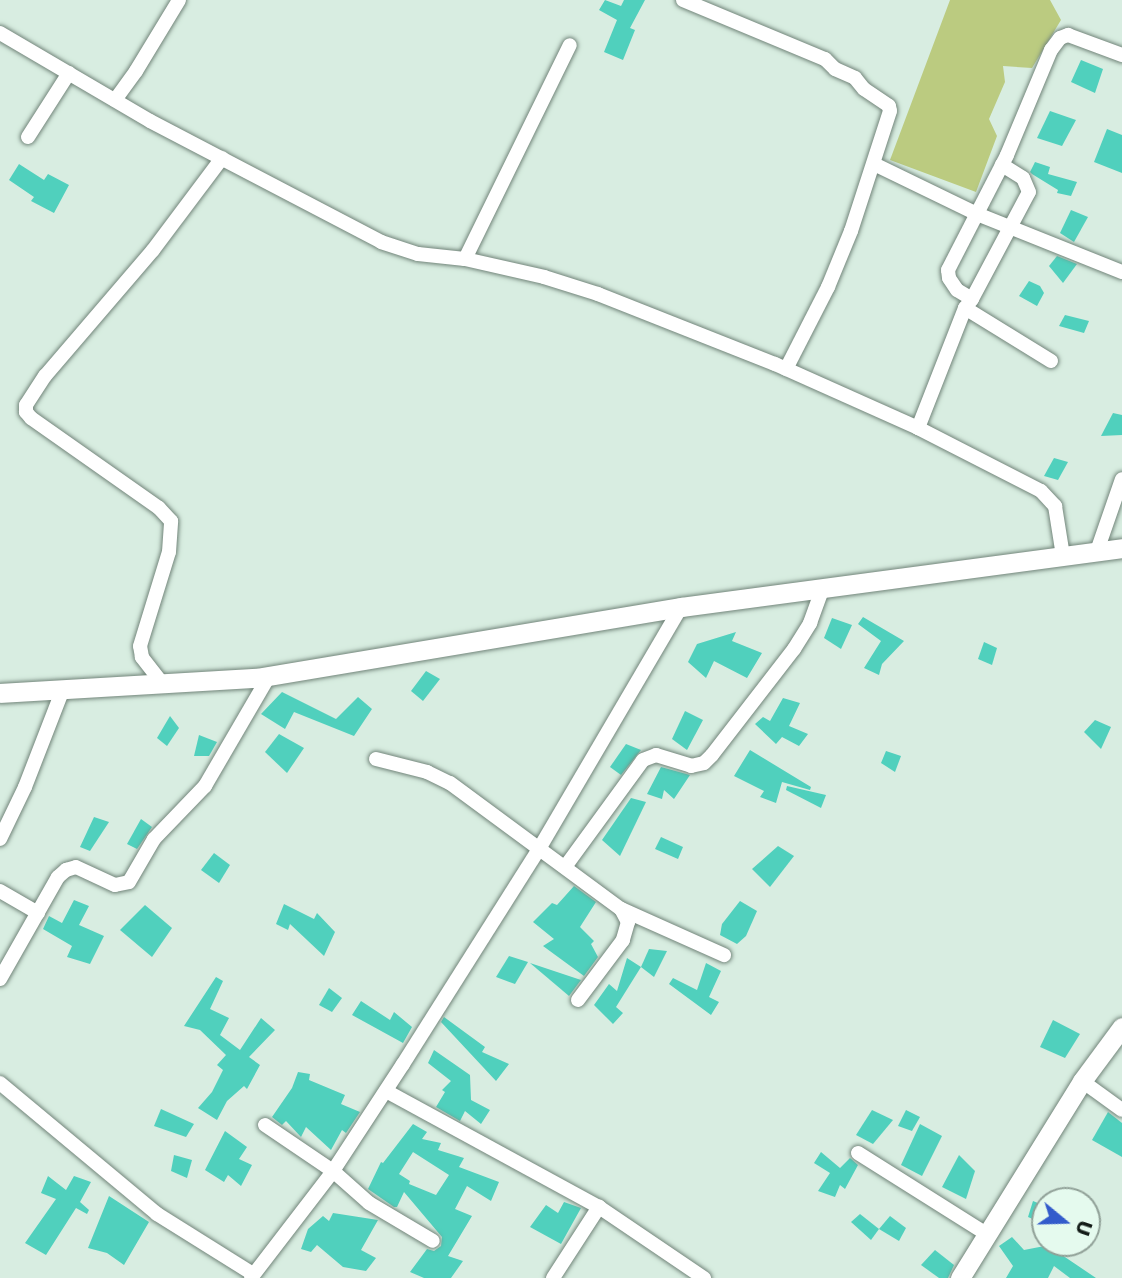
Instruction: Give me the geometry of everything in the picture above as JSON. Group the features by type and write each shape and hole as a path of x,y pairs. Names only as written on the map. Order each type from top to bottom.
{"main road":[{"path":"0,693 270,676 681,607 1122,548"},
{"path":"960,1278 1082,1081 1122,1027"}],"street":[{"path":"114,100 136,71 179,0"},
{"path":"683,0 825,59 835,69 855,78 864,89 889,106 890,111 874,164 828,287 786,369"},
{"path":"0,34 114,100 401,250 465,259 544,277 597,295 786,369 918,428 1041,491 1055,506 1063,556"},
{"path":"1051,361 968,303 949,278 948,270 1002,165 1051,50 1060,38 1068,35 1077,37 1122,55"},
{"path":"465,259 570,45"},
{"path":"28,137 69,73"},
{"path":"162,683 142,657 140,646 169,552 171,521 159,508 31,418 26,412 26,405 45,376 153,250 222,158"},
{"path":"874,164 977,214 1122,272"},
{"path":"918,428 968,303 1029,188 1023,178 1002,165"},
{"path":"1097,551 1122,479"},
{"path":"565,867 643,760 656,755 691,766 704,763 712,755 794,649 810,623 823,588"},
{"path":"0,1083 146,1206 252,1276 333,1171 386,1091 540,849 681,607"},
{"path":"0,979 58,877 71,866 115,885 129,882 154,839 205,786 270,676"},
{"path":"0,839 25,787 63,689"},
{"path":"376,759 426,772 450,783 621,909 724,955"},
{"path":"0,891 38,913"},
{"path":"578,1000 623,940 628,922 621,909"},
{"path":"1082,1081 1122,1110"},
{"path":"386,1091 599,1207 704,1278"},
{"path":"265,1125 333,1171 369,1202 433,1241"},
{"path":"858,1153 988,1236"},
{"path":"553,1278 599,1207"}],"green space":[{"path":"950,0 1050,0 1061,20 1032,68 1003,66 1005,82 989,119 997,136 976,192 890,160"}],"building":[{"path":"605,0 621,6 624,0 645,0 630,28 635,30 623,60 604,52 617,20 599,10"},
{"path":"1081,60 1103,69 1095,93 1071,82"},
{"path":"1050,111 1076,120 1062,146 1037,138"},
{"path":"1107,129 1122,135 1122,173 1094,162"},
{"path":"1035,162 1050,167 1048,174 1077,182 1071,196 1057,193 1058,190 1032,174 1030,172"},
{"path":"19,164 44,180 48,174 69,185 54,213 31,201 34,197 9,180"},
{"path":"1071,210 1088,217 1074,242 1060,233"},
{"path":"1057,256 1077,264 1063,283 1049,266"},
{"path":"1029,281 1040,286 1044,293 1037,306 1019,296"},
{"path":"1065,315 1089,321 1084,333 1059,326"},
{"path":"1113,413 1122,415 1122,435 1101,436"},
{"path":"1054,458 1068,462 1058,480 1044,476"},
{"path":"863,617 904,641 882,664 879,675 864,668 881,641 858,624"},
{"path":"832,618 852,625 841,649 824,638"},
{"path":"736,632 732,641 762,653 747,678 714,661 706,678 688,662 697,644"},
{"path":"984,642 997,648 992,665 978,659"},
{"path":"426,671 440,679 423,701 411,691"},
{"path":"282,692 336,719 358,697 372,709 354,736 294,712 285,729 261,714"},
{"path":"783,698 800,703 789,726 808,734 799,746 782,737 776,744 755,724 763,717 770,721"},
{"path":"685,711 703,720 687,750 672,739"},
{"path":"170,716 179,728 167,746 157,738"},
{"path":"1095,720 1111,727 1101,749 1084,732"},
{"path":"279,734 304,748 287,773 265,752"},
{"path":"199,735 217,742 209,756 194,756"},
{"path":"626,744 641,750 621,775 610,767"},
{"path":"750,750 811,787 810,790 782,782 776,803 760,797 764,791 734,776"},
{"path":"886,751 901,756 895,772 881,763"},
{"path":"661,767 690,775 674,799 664,790 662,799 647,794"},
{"path":"787,786 826,795 821,808 786,790"},
{"path":"631,798 646,802 620,856 602,840"},
{"path":"94,817 109,822 90,851 80,847"},
{"path":"141,819 152,827 137,849 127,844"},
{"path":"661,837 683,847 678,859 655,849"},
{"path":"778,846 794,856 770,887 752,869"},
{"path":"214,853 230,865 219,883 201,870"},
{"path":"574,886 596,902 580,927 594,941 591,944 598,957 584,976 543,946 554,939 533,922 552,903 557,905"},
{"path":"74,900 89,906 79,925 104,936 90,964 67,957 72,946 43,929 49,916 62,923"},
{"path":"740,901 757,911 746,936 737,944 720,935 722,924"},
{"path":"284,904 314,919 317,913 335,932 324,956 290,924 288,930 276,924"},
{"path":"145,905 172,928 152,957 120,930"},
{"path":"649,949 667,951 654,977 641,967"},
{"path":"509,956 528,962 515,984 496,977"},
{"path":"627,958 641,967 616,1007 623,1013 613,1024 594,1005 609,984 617,991"},
{"path":"530,963 581,980 569,996"},
{"path":"706,963 721,971 709,997 719,1002 711,1015 669,984 673,978 697,990"},
{"path":"216,977 223,981 210,1009 229,1018 220,1035 240,1050 261,1018 275,1030 249,1057 260,1065 247,1089 244,1086 227,1101 217,1120 198,1108 212,1092 223,1070 217,1065 226,1055 200,1030 184,1026"},
{"path":"329,988 342,998 332,1012 319,1005"},
{"path":"361,1001 390,1020 394,1012 412,1027 403,1043 352,1015"},
{"path":"444,1017 485,1047 482,1052 509,1064 496,1081 441,1022"},
{"path":"1053,1020 1080,1034 1065,1058 1040,1047"},
{"path":"434,1050 470,1075 471,1100 490,1110 481,1124 465,1111 460,1121 436,1107 445,1092 442,1090 451,1081 428,1063"},
{"path":"298,1072 310,1074 309,1080 345,1095 341,1104 360,1112 346,1133 342,1130 331,1150 306,1127 301,1137 286,1121 282,1125 272,1117 292,1088"},
{"path":"161,1109 194,1124 186,1137 154,1126"},
{"path":"872,1110 893,1120 873,1144 856,1135"},
{"path":"906,1110 920,1117 912,1131 898,1126"},
{"path":"1108,1112 1122,1123 1122,1157 1092,1140"},
{"path":"413,1124 427,1132 422,1139 441,1143 438,1150 464,1158 459,1167 499,1182 491,1201 467,1186 455,1209 472,1216 448,1256 463,1261 451,1278 424,1278 410,1272 427,1249 434,1251 441,1246 442,1237 404,1192 397,1207 394,1207 368,1189 381,1162 383,1163","holes":["413,1152 449,1175 436,1195 409,1184 410,1181 399,1174"]},
{"path":"920,1124 942,1136 922,1176 901,1165"},
{"path":"225,1131 247,1147 239,1159 252,1165 241,1186 228,1175 224,1182 205,1170"},
{"path":"821,1152 840,1168 850,1158 858,1165 845,1189 840,1185 835,1197 818,1191 830,1173 814,1163"},
{"path":"174,1155 192,1160 187,1178 171,1171"},
{"path":"959,1155 975,1171 966,1199 942,1187"},
{"path":"48,1176 66,1190 74,1176 91,1182 80,1202 89,1210 87,1214 76,1208 46,1255 25,1243 56,1199 41,1193"},
{"path":"109,1196 149,1222 124,1265 107,1253 88,1248"},
{"path":"564,1202 581,1208 561,1244 530,1227 546,1205 558,1213"},
{"path":"333,1213 378,1220 361,1250 376,1258 366,1271 343,1267 317,1245 311,1252 301,1249 308,1229 323,1216 329,1221"},
{"path":"860,1214 879,1229 871,1240 851,1222"},
{"path":"890,1216 906,1228 899,1241 879,1229"},
{"path":"1012,1237 1024,1250 1031,1249 1031,1257 1065,1257 1096,1278 1070,1278 1054,1266 1048,1278 1006,1278 1013,1266 999,1246"},
{"path":"935,1250 954,1265 948,1278 939,1278 921,1265"}]}
